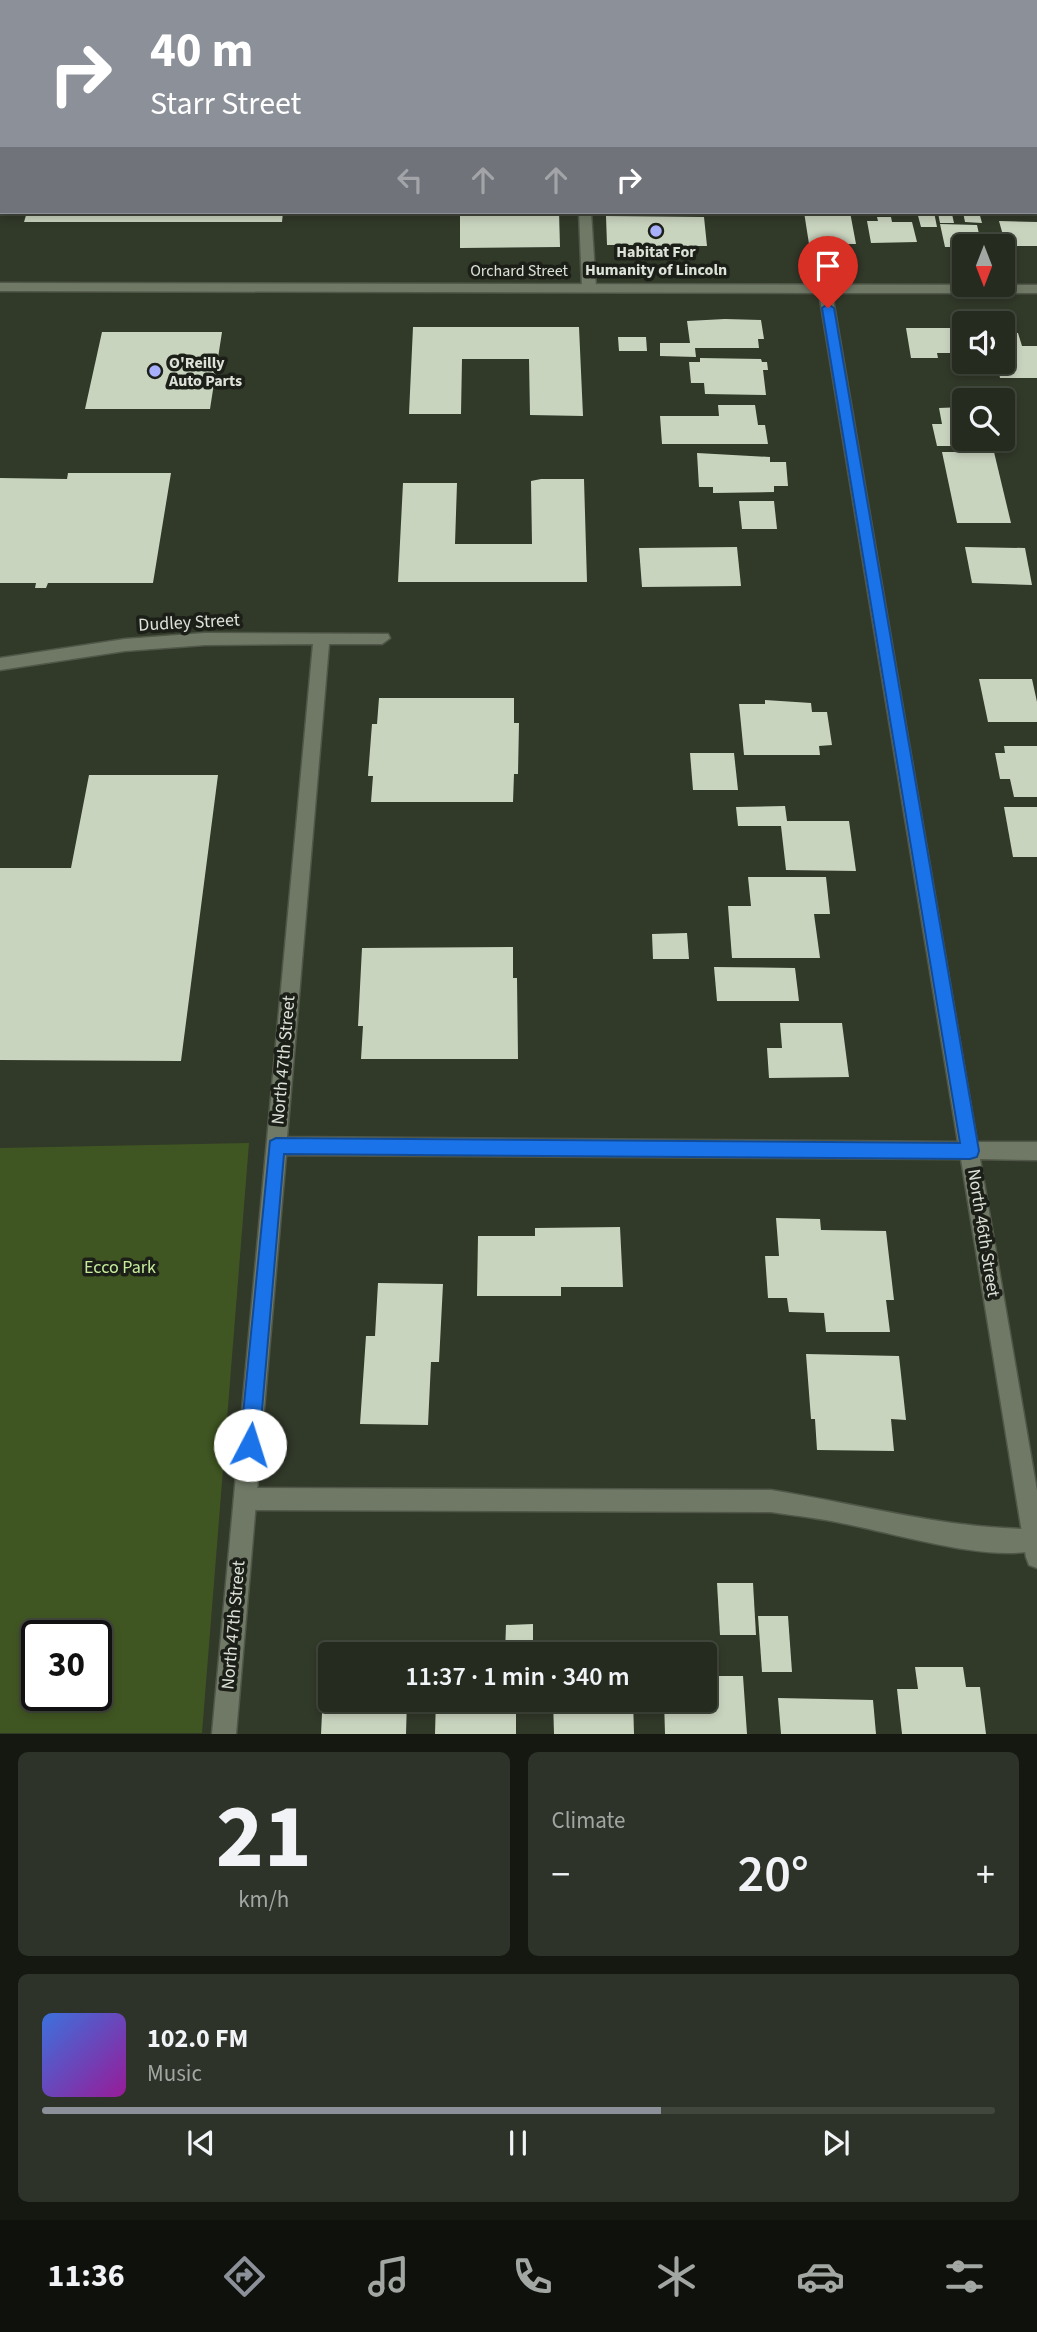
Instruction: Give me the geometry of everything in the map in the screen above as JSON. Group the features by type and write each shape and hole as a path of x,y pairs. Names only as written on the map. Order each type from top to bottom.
{"street":[{"path":"585,214 589,288"},
{"name":"Orchard Street","path":"0,287 1037,289"},
{"name":"North 46th Street","path":"825,289 970,1151 1030,1467 1036,1549"},
{"name":"North 47th Street","path":"223,1734 322,638"},
{"name":"Dudley Street","path":"0,664 125,645 192,640 382,638"},
{"path":"276,1146 1037,1151"},
{"path":"245,1499 771,1502 847,1513 954,1536 994,1540 1036,1549"}],"green space":[{"name":"Ecco Park","path":"249,1143 202,1733 0,1733 0,1148"}],"building":[{"path":"26,214 283,214 282,222 24,222"},
{"path":"460,214 559,214 560,247 460,248"},
{"path":"804,214 850,214 856,244 809,244"},
{"path":"918,214 934,214 937,227 921,227"},
{"path":"938,214 952,214 954,223 940,223"},
{"path":"963,214 980,214 982,223 965,222"},
{"name":"Habitat For Humanity of Lincoln","path":"606,216 704,217 707,246 677,246 677,250 656,250 656,245 607,245"},
{"path":"877,217 891,217 892,222 912,222 917,242 871,243 867,221 878,221"},
{"path":"999,221 1037,222 1037,246 1015,246 1015,234 1003,234"},
{"path":"940,224 977,225 979,234 952,234 952,247 945,247"},
{"path":"761,320 764,339 758,339 759,348 695,348 696,357 660,356 660,343 690,343 687,321"},
{"path":"413,327 579,327 583,416 530,415 529,359 462,359 461,414 409,414"},
{"path":"906,328 952,328 952,353 937,353 938,358 911,358"},
{"name":"O'Reilly Auto Parts","path":"102,332 222,332 210,409 85,409"},
{"path":"1015,333 1018,333 1022,346 1037,346 1037,378 1000,378 999,374 1015,374"},
{"path":"618,337 646,337 647,351 619,351"},
{"path":"700,358 761,359 762,362 767,362 768,370 763,370 766,395 705,394 704,383 691,383 689,362 700,362"},
{"path":"718,405 755,405 758,425 765,425 768,444 662,444 660,416 719,416"},
{"path":"952,407 952,446 937,446 932,424 942,424 939,408"},
{"path":"942,452 994,452 1011,523 957,523"},
{"path":"697,453 770,457 770,462 786,462 788,486 774,486 774,492 713,493 713,487 699,487"},
{"path":"68,473 171,473 153,583 48,583 46,588 35,588 36,583 0,583 0,478 67,479"},
{"path":"584,479 587,582 398,582 403,483 457,483 455,544 532,544 531,481"},
{"path":"739,501 774,501 777,529 742,529"},
{"path":"737,547 741,586 642,587 639,548"},
{"path":"965,547 1025,548 1032,585 972,583"},
{"path":"979,679 1032,679 1037,702 1037,722 988,722"},
{"path":"379,698 514,698 514,723 519,723 518,774 514,774 513,802 371,802 373,776 368,776 372,724 377,724"},
{"path":"765,700 811,703 812,712 827,712 832,745 819,746 820,755 744,755 739,704 765,704"},
{"path":"1004,746 1037,746 1037,797 1014,797 1010,779 1000,779 995,753 1005,753"},
{"path":"690,753 734,753 738,790 693,790"},
{"path":"89,775 218,775 181,1061 0,1060 0,868 71,868"},
{"path":"785,806 787,821 849,821 856,871 786,870 781,826 738,826 736,807"},
{"path":"1004,807 1037,807 1037,857 1013,857"},
{"path":"748,877 826,877 830,914 814,914 820,958 732,958 728,906 751,906"},
{"path":"687,933 689,959 653,959 652,934"},
{"path":"513,947 513,978 517,978 518,1059 361,1059 363,1026 358,1026 362,948"},
{"path":"714,967 795,968 799,1001 717,1001"},
{"path":"780,1023 842,1023 849,1077 769,1078 767,1048 782,1048"},
{"path":"776,1218 820,1219 821,1230 886,1231 894,1300 886,1300 890,1332 826,1332 824,1313 789,1312 787,1298 768,1298 765,1256 779,1256"},
{"path":"620,1227 623,1287 561,1287 561,1296 477,1296 478,1236 535,1236 535,1228"},
{"path":"378,1283 443,1284 439,1362 431,1362 428,1425 360,1424 366,1336 375,1336"},
{"path":"806,1354 899,1356 906,1420 891,1419 894,1451 817,1450 815,1419 811,1419"},
{"path":"717,1583 753,1583 756,1635 720,1635"},
{"path":"758,1616 788,1616 792,1672 762,1672"},
{"path":"533,1624 533,1642 505,1642 506,1625"},
{"path":"915,1667 963,1667 966,1687 980,1687 986,1734 902,1734 897,1689 918,1689"},
{"path":"717,1676 743,1676 747,1734 665,1734 664,1712 717,1712"},
{"path":"778,1698 873,1700 876,1734 781,1734"},
{"path":"322,1712 407,1712 406,1734 321,1734"},
{"path":"436,1712 516,1712 516,1734 435,1734"},
{"path":"553,1712 633,1712 634,1734 554,1734"}],"place":[{"name":"Habitat For Humanity of Lincoln","path":"656,231"},
{"name":"O'Reilly Auto Parts","path":"155,371"}],"route":[{"path":"250,1445 276,1146 970,1151 828,308"}]}
